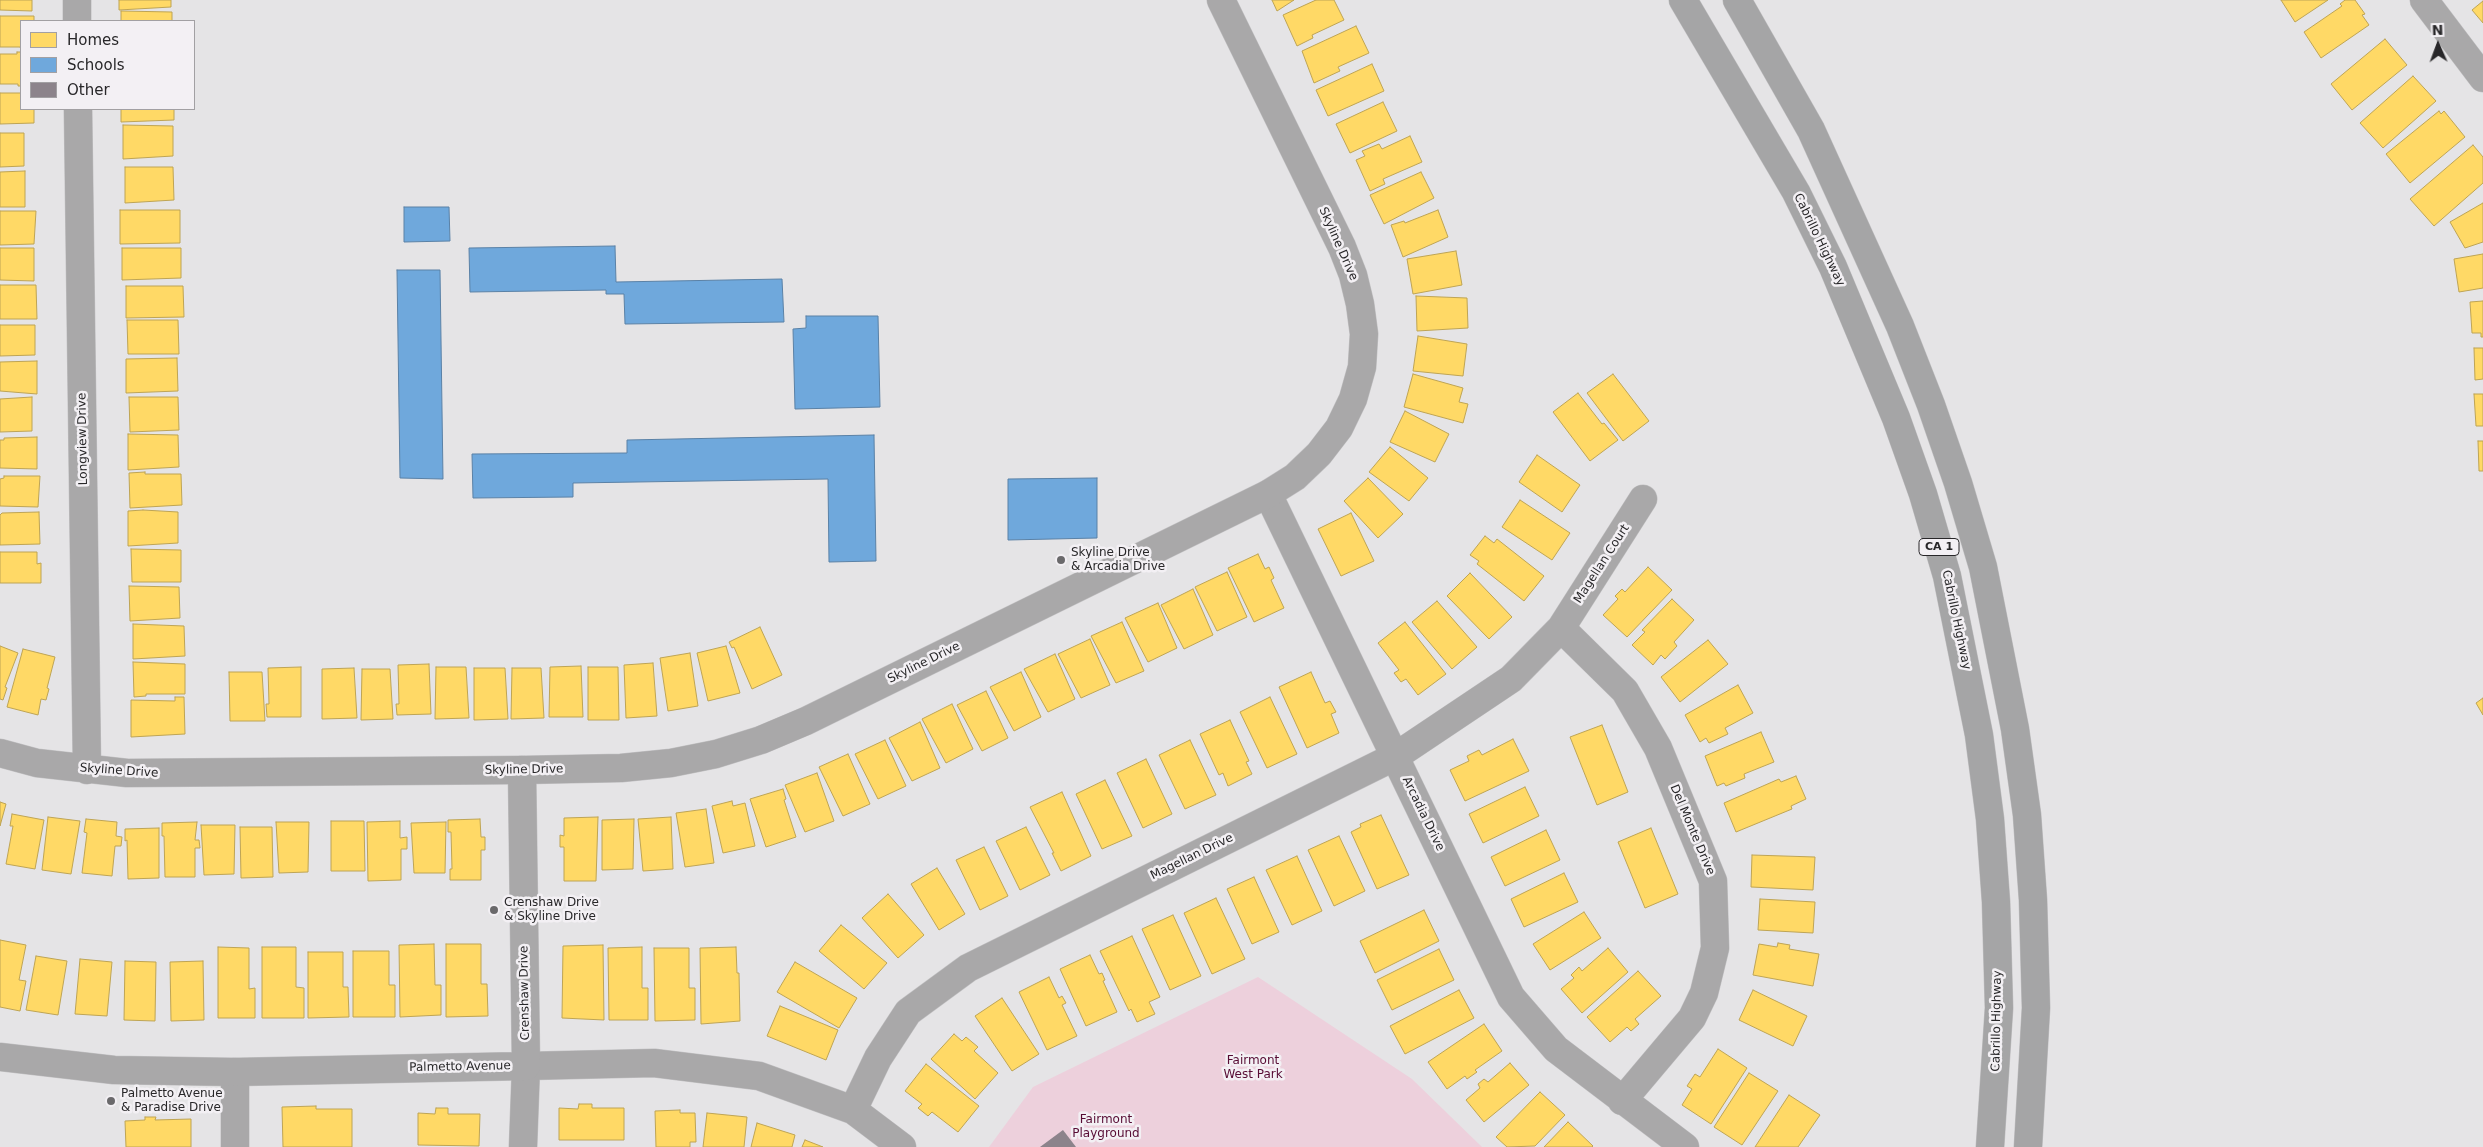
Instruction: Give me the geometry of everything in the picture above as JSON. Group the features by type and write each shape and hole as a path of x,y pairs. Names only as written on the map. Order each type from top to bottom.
{"highway":[{"name":"Cabrillo Highway","path":"1683,0 1796,192 1833,267 1896,418 1923,494 1947,576 1979,735 1993,856 1998,1008 1990,1147"},
{"name":"CA 1","path":"1737,0 1811,130 1892,309 1931,405 1958,483 1983,567 2015,729 2027,815 2033,900 2036,1008 2028,1147"}],"street":[{"path":"77,0 77,20"},
{"name":"Skyline Drive","path":"0,753 37,763 87,770 165,774 621,768 671,763 716,754 761,740 806,721 1268,494 1295,477 1319,454 1338,428 1354,400 1362,367 1364,334 1354,275 1346,256 1221,0"},
{"path":"2424,0 2483,78"},
{"name":"Longview Drive","path":"78,110 87,770"},
{"name":"Arcadia Drive","path":"1268,494 1512,997 1556,1048 1622,1101 1685,1147"},
{"name":"Magellan Court","path":"1561,628 1643,500"},
{"name":"Magellan Drive","path":"853,1110 878,1058 908,1012 968,968 1396,756 1511,679 1561,628"},
{"name":"Del Monte Drive","path":"1561,628 1625,692 1658,748 1713,881 1716,948 1704,993 1692,1018 1622,1101"},
{"name":"Crenshaw Drive","path":"522,770 526,1066 523,1147"},
{"name":"Palmetto Avenue","path":"0,1057 114,1070 235,1072 654,1063 759,1076 853,1110 902,1147"},
{"path":"235,1072 235,1147"}],"green space":[{"name":"Fairmont West Park","path":"1258,977 1412,1079 1482,1147 989,1147 1033,1087"}],"building: Homes":[{"path":"0,0 32,0 32,11 0,10"},
{"path":"119,0 171,0 171,7 119,10"},
{"path":"1272,0 1294,0 1277,11"},
{"path":"1316,0 1334,0 1344,20 1312,35 1313,38 1297,46 1283,15"},
{"path":"2281,0 2328,0 2295,22"},
{"path":"2345,0 2355,0 2365,14 2362,15 2369,25 2321,58 2304,32 2342,6 2340,4"},
{"path":"2483,1 2483,23 2472,10"},
{"path":"121,11 172,12 172,20 121,20"},
{"path":"0,16 34,16 34,20 20,20 20,47 0,47"},
{"path":"1356,26 1369,53 1338,67 1340,71 1314,83 1302,51"},
{"path":"2385,39 2407,65 2352,110 2331,84"},
{"path":"17,52 20,52 20,86 18,84 0,84 0,54 17,54"},
{"path":"1372,64 1384,91 1328,116 1316,90"},
{"path":"2413,76 2436,101 2383,148 2360,123"},
{"path":"0,93 20,93 20,110 34,110 34,123 0,124"},
{"path":"1383,102 1397,131 1350,153 1336,124"},
{"path":"121,110 174,110 174,120 121,122"},
{"path":"2439,111 2441,114 2444,111 2465,137 2410,183 2386,154"},
{"path":"123,125 173,126 173,156 123,159"},
{"path":"0,133 24,133 24,166 0,167"},
{"path":"1410,136 1422,162 1383,179 1385,184 1370,191 1356,160 1365,156 1362,151 1379,144 1382,149"},
{"path":"2473,145 2483,157 2483,183 2434,226 2410,199"},
{"path":"125,167 173,167 174,200 125,203"},
{"path":"25,171 25,207 0,207 0,172"},
{"path":"1421,172 1434,198 1384,224 1370,195"},
{"path":"2483,203 2483,242 2465,248 2450,222"},
{"path":"120,210 180,210 180,243 120,244"},
{"path":"1438,210 1448,237 1403,257 1391,225 1404,221 1405,223"},
{"path":"0,211 36,211 34,244 0,245"},
{"path":"0,248 34,248 34,281 0,280"},
{"path":"122,248 181,248 181,278 122,280"},
{"path":"1456,251 1462,285 1413,294 1407,259"},
{"path":"2483,254 2483,288 2459,292 2454,259"},
{"path":"0,285 36,285 37,319 0,319"},
{"path":"126,286 183,286 184,317 126,318"},
{"path":"1416,296 1467,298 1468,328 1417,331"},
{"path":"2483,301 2483,337 2481,337 2481,333 2472,333 2470,302"},
{"path":"127,320 178,320 179,354 128,354"},
{"path":"0,325 35,325 35,355 0,356"},
{"path":"1418,336 1467,344 1463,376 1413,371"},
{"path":"2474,348 2483,348 2483,379 2475,380"},
{"path":"177,358 178,391 126,393 126,359"},
{"path":"37,361 37,394 0,391 0,362"},
{"path":"1413,374 1463,388 1459,402 1468,404 1463,423 1404,407"},
{"path":"1613,374 1649,421 1623,441 1587,393"},
{"path":"1578,393 1602,424 1604,423 1618,440 1590,461 1553,412"},
{"path":"2474,394 2483,394 2483,426 2476,426"},
{"path":"32,397 32,431 0,432 0,399"},
{"path":"129,397 178,397 179,430 130,432"},
{"path":"1405,411 1449,434 1435,462 1390,442"},
{"path":"128,434 178,435 179,467 128,470"},
{"path":"37,437 37,469 0,468 0,440 4,440 4,438"},
{"path":"2478,441 2483,441 2483,471 2479,471"},
{"path":"1390,447 1428,478 1409,501 1369,472"},
{"path":"1537,455 1580,485 1562,512 1519,482"},
{"path":"145,472 145,474 181,474 182,505 130,508 129,473"},
{"path":"4,476 40,476 38,507 0,506 0,479 4,478"},
{"path":"1368,478 1403,514 1378,538 1344,501"},
{"path":"1520,500 1570,533 1552,560 1502,527"},
{"path":"128,511 178,512 178,543 128,546"},
{"path":"39,512 40,544 0,545 0,515 2,513"},
{"path":"1351,513 1374,561 1341,576 1318,529"},
{"path":"1485,536 1494,543 1497,539 1544,576 1524,601 1477,564 1479,561 1470,555"},
{"path":"131,549 181,550 181,582 132,582"},
{"path":"0,552 37,552 37,564 41,563 41,583 0,583"},
{"path":"1258,554 1265,569 1269,567 1274,578 1271,580 1284,608 1254,622 1228,568"},
{"path":"1648,567 1672,590 1627,637 1603,615 1618,599 1615,596 1622,589 1625,592"},
{"path":"1227,572 1247,617 1217,631 1195,587"},
{"path":"1470,573 1512,617 1489,639 1447,596"},
{"path":"129,586 179,587 180,618 130,621"},
{"path":"1193,589 1213,635 1184,649 1161,605"},
{"path":"1672,599 1694,620 1674,642 1677,646 1665,659 1661,655 1653,665 1632,645 1645,632 1642,630"},
{"path":"1437,601 1477,647 1452,669 1412,622"},
{"path":"1158,603 1177,648 1148,662 1125,618"},
{"path":"1122,622 1144,671 1116,683 1091,636"},
{"path":"1405,622 1446,674 1418,695 1406,679 1401,682 1394,673 1399,670 1378,643"},
{"path":"133,624 184,626 185,656 133,659"},
{"path":"760,627 782,675 752,689 734,647 732,648 729,642"},
{"path":"1090,639 1110,685 1081,698 1058,654"},
{"path":"1708,640 1728,664 1680,702 1661,677"},
{"path":"0,646 18,653 5,687 7,688 3,700 0,699"},
{"path":"726,646 740,693 708,701 697,653"},
{"path":"23,649 55,657 46,700 41,699 38,715 7,707"},
{"path":"690,653 698,706 668,711 660,658"},
{"path":"1055,654 1075,699 1048,712 1024,669"},
{"path":"133,662 185,664 185,694 146,694 146,696 134,697"},
{"path":"653,663 657,716 626,718 624,665"},
{"path":"429,664 431,714 397,715 396,704 399,704 398,665"},
{"path":"581,666 583,717 549,717 550,667"},
{"path":"301,667 301,717 267,717 266,704 269,704 268,668"},
{"path":"436,667 466,667 469,718 435,719"},
{"path":"588,667 618,667 619,720 588,720"},
{"path":"354,668 357,718 322,719 322,669"},
{"path":"474,668 505,668 508,719 474,720"},
{"path":"512,668 541,668 544,718 511,719"},
{"path":"362,669 390,669 393,719 361,720"},
{"path":"229,672 262,672 265,721 230,721"},
{"path":"1021,672 1041,717 1014,731 990,687"},
{"path":"1311,672 1325,703 1330,701 1336,712 1331,714 1339,733 1307,748 1279,687"},
{"path":"1738,685 1753,713 1725,728 1728,734 1709,743 1706,738 1700,742 1685,715"},
{"path":"986,691 1008,738 982,751 957,705"},
{"path":"175,697 184,697 185,734 131,737 131,700 175,701"},
{"path":"1270,697 1297,754 1267,768 1240,712"},
{"path":"2483,698 2483,715 2476,703"},
{"path":"952,704 973,749 946,763 922,719"},
{"path":"1230,720 1249,761 1246,762 1252,774 1228,786 1223,773 1219,775 1200,734"},
{"path":"920,722 940,768 912,781 889,738"},
{"path":"1602,725 1628,792 1597,805 1570,737"},
{"path":"1761,732 1774,762 1744,774 1745,778 1726,786 1724,783 1717,786 1705,756"},
{"path":"1513,739 1529,771 1465,801 1450,770 1469,761 1467,756 1479,750 1482,755"},
{"path":"885,740 906,786 878,799 855,754"},
{"path":"1190,740 1216,795 1185,809 1159,755"},
{"path":"848,754 870,804 843,816 819,767"},
{"path":"1146,759 1172,814 1143,828 1117,773"},
{"path":"817,773 834,821 805,832 785,785"},
{"path":"1796,776 1806,799 1791,806 1792,809 1736,832 1724,803 1779,779 1781,782"},
{"path":"1105,780 1132,836 1102,849 1076,794"},
{"path":"1525,787 1539,816 1483,843 1469,814"},
{"path":"783,789 786,799 784,800 796,837 766,847 750,799"},
{"path":"1062,792 1091,856 1061,871 1052,853 1054,853 1030,807"},
{"path":"732,801 733,806 745,803 755,846 723,853 712,806"},
{"path":"0,802 6,804 0,826"},
{"path":"706,809 714,863 685,867 676,813"},
{"path":"12,814 44,820 35,869 6,864 13,826 10,826"},
{"path":"1381,815 1409,875 1377,889 1351,832 1361,827 1360,824"},
{"path":"48,817 80,821 71,874 42,870"},
{"path":"598,817 596,881 564,881 564,847 560,847 560,835 564,836 564,818"},
{"path":"671,817 673,869 643,871 638,819"},
{"path":"86,819 117,822 116,836 122,837 121,846 115,846 112,876 82,873 87,833 84,832"},
{"path":"480,819 481,837 485,837 485,850 481,850 481,880 450,880 450,869 452,869 451,832 448,832 448,820"},
{"path":"634,819 633,869 602,870 602,820"},
{"path":"331,821 364,821 365,871 331,871"},
{"path":"400,821 400,838 407,837 407,849 401,849 401,880 368,881 367,822"},
{"path":"197,822 195,840 199,840 200,848 195,848 195,877 165,877 162,823"},
{"path":"276,822 309,822 308,872 279,873"},
{"path":"446,822 445,873 414,873 411,823"},
{"path":"201,825 235,825 234,874 204,875"},
{"path":"240,827 272,827 273,877 241,878"},
{"path":"1026,827 1050,875 1020,890 996,841"},
{"path":"159,828 159,878 128,879 125,829"},
{"path":"1651,828 1678,894 1645,908 1618,842"},
{"path":"1546,830 1560,860 1505,886 1491,857"},
{"path":"1339,836 1365,891 1334,906 1308,850"},
{"path":"984,847 1008,896 980,910 956,860"},
{"path":"1752,855 1815,857 1813,890 1751,887"},
{"path":"1297,856 1322,911 1292,925 1266,870"},
{"path":"937,868 965,914 939,930 911,884"},
{"path":"1564,873 1578,902 1524,927 1511,899"},
{"path":"1254,877 1279,932 1252,944 1227,889"},
{"path":"888,894 924,935 898,958 862,918"},
{"path":"1216,898 1245,959 1212,974 1184,913"},
{"path":"1760,899 1815,902 1813,933 1758,930"},
{"path":"1424,910 1439,941 1375,973 1360,941"},
{"path":"1584,912 1601,938 1550,970 1533,944"},
{"path":"1173,915 1201,976 1170,990 1142,929"},
{"path":"841,925 887,963 864,989 819,951"},
{"path":"1132,936 1160,997 1149,1002 1155,1014 1137,1022 1131,1009 1129,1011 1100,951"},
{"path":"0,940 26,945 19,980 26,981 20,1011 0,1007"},
{"path":"1778,943 1790,945 1789,949 1819,954 1813,986 1753,975 1759,944 1777,947"},
{"path":"434,944 435,985 441,985 441,1015 400,1017 399,945"},
{"path":"446,944 481,944 481,984 487,984 488,1016 446,1017"},
{"path":"603,945 604,1020 562,1018 563,946"},
{"path":"218,947 249,948 249,989 255,988 255,1018 218,1018"},
{"path":"262,947 296,947 296,987 304,988 304,1018 262,1018"},
{"path":"642,947 642,988 648,988 648,1020 609,1020 608,948"},
{"path":"736,947 737,973 739,973 740,1021 701,1024 700,948"},
{"path":"654,948 689,948 689,988 695,988 695,1020 655,1021"},
{"path":"1608,948 1628,972 1582,1013 1561,989 1574,978 1571,975 1579,967 1582,971"},
{"path":"1439,949 1454,980 1392,1010 1377,980"},
{"path":"353,951 389,951 389,985 395,985 395,1017 353,1017"},
{"path":"308,952 343,952 343,987 348,987 349,1017 308,1018"},
{"path":"1090,955 1099,974 1102,973 1105,980 1103,981 1117,1012 1086,1026 1060,969"},
{"path":"36,956 67,961 58,1015 26,1010"},
{"path":"80,959 112,962 107,1016 75,1014"},
{"path":"125,961 156,962 155,1021 124,1020"},
{"path":"203,961 204,1020 171,1021 170,962"},
{"path":"795,962 857,998 839,1028 777,992"},
{"path":"1638,971 1661,996 1635,1019 1639,1024 1631,1031 1627,1027 1610,1042 1587,1017"},
{"path":"1049,977 1059,998 1062,996 1066,1003 1062,1005 1077,1036 1047,1050 1019,992"},
{"path":"1459,990 1474,1018 1405,1054 1390,1026"},
{"path":"1753,990 1807,1016 1793,1046 1739,1020"},
{"path":"1002,998 1039,1054 1012,1071 975,1016"},
{"path":"780,1006 838,1030 826,1060 767,1036"},
{"path":"1484,1024 1502,1051 1475,1070 1477,1072 1467,1079 1465,1076 1447,1089 1428,1062"},
{"path":"954,1034 962,1041 966,1037 978,1047 974,1051 998,1073 975,1099 931,1059"},
{"path":"1718,1049 1747,1068 1711,1124 1682,1105 1692,1089 1687,1086 1695,1074 1700,1077"},
{"path":"1510,1063 1529,1085 1484,1122 1466,1100 1480,1088 1478,1084 1484,1079 1488,1082"},
{"path":"926,1064 979,1106 958,1132 932,1112 928,1116 918,1108 922,1104 905,1091"},
{"path":"1749,1073 1778,1091 1742,1145 1714,1127"},
{"path":"1540,1092 1565,1115 1535,1146 1507,1147 1496,1137"},
{"path":"1789,1095 1820,1115 1798,1147 1755,1147"},
{"path":"579,1104 592,1104 592,1108 624,1108 624,1140 559,1140 559,1108 578,1109"},
{"path":"316,1106 316,1109 352,1109 352,1147 283,1147 282,1107"},
{"path":"436,1108 448,1108 448,1114 480,1114 479,1146 418,1145 418,1113 435,1114"},
{"path":"680,1110 680,1113 695,1113 696,1142 690,1142 690,1147 656,1147 655,1111"},
{"path":"707,1113 747,1117 744,1147 703,1147"},
{"path":"145,1117 156,1117 155,1120 191,1119 191,1147 126,1147 125,1121 145,1120"},
{"path":"1568,1122 1593,1146 1544,1147"},
{"path":"757,1123 795,1135 792,1147 751,1147"},
{"path":"805,1140 823,1147 802,1147"}],"building: Schools":[{"path":"404,207 449,207 450,241 404,242"},
{"path":"615,246 616,282 782,279 784,322 625,324 624,294 606,294 606,290 470,292 469,248"},
{"path":"397,270 440,270 443,479 400,478"},
{"path":"806,316 878,316 880,407 795,409 793,329 806,328"},
{"path":"874,435 876,561 829,562 828,479 573,483 573,497 473,498 472,454 627,453 627,440"},
{"path":"1097,478 1097,538 1008,540 1008,479"}],"building: Other":[{"path":"1063,1130 1076,1147 1040,1147"}],"place":[{"name":"Skyline Drive & Arcadia Drive","path":"1061,560"},
{"name":"Crenshaw Drive & Skyline Drive","path":"494,910"},
{"name":"Palmetto Avenue & Paradise Drive","path":"111,1101"}],"park label":[{"name":"Fairmont Playground","path":"1106,1127"}]}
